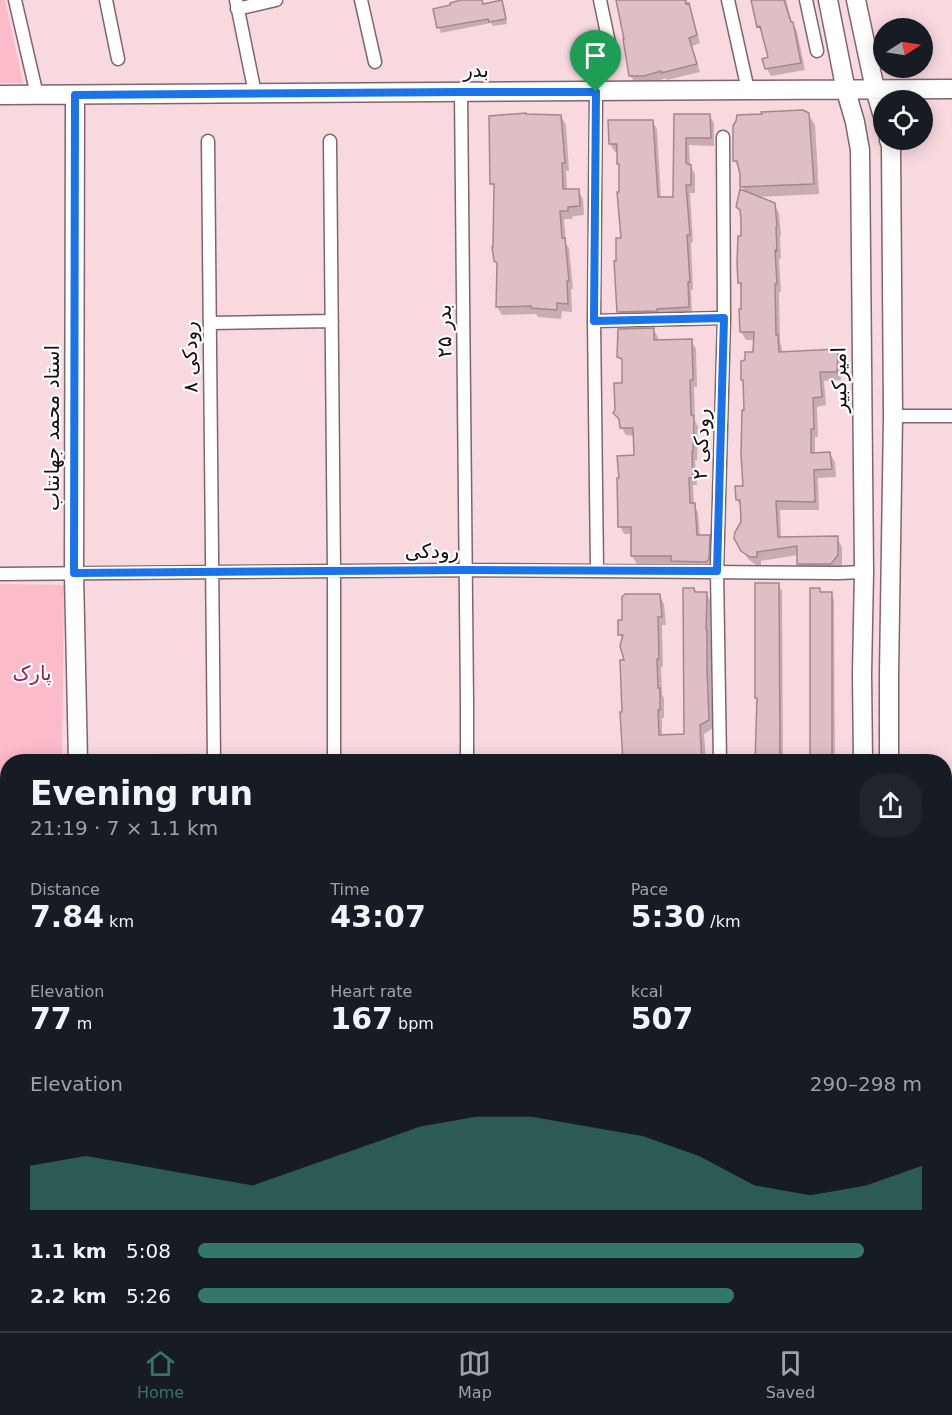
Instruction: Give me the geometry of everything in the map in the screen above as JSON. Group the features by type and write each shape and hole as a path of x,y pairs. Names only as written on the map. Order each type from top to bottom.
{"street":[{"path":"15,0 37,95"},
{"path":"106,0 118,59"},
{"path":"255,93 236,4 276,0"},
{"path":"361,0 375,62"},
{"path":"600,0 612,57"},
{"path":"728,0 748,90"},
{"path":"806,0 817,51"},
{"name":"امیرکبیر","path":"828,0 860,150 864,572 863,754"},
{"path":"856,0 875,89"},
{"name":"بدر","path":"933,92 952,88"},
{"name":"بدر","path":"0,95 882,90"},
{"name":"بدر ۲۵","path":"460,92 467,754"},
{"path":"596,92 594,321 597,570"},
{"name":"استاد محمد جهانتاب","path":"75,95 74,573 78,754"},
{"name":"رودکی ۲","path":"720,754 717,571 724,318 723,137"},
{"name":"رودکی ۸","path":"208,141 214,754"},
{"path":"330,141 334,754"},
{"path":"890,754 893,416 891,150"},
{"path":"594,321 724,318"},
{"path":"210,323 332,321"},
{"path":"893,416 952,416"},
{"name":"رودکی","path":"0,574 466,570 864,572"},
{"path":"862,674 889,674"}],"shaded area":[{"path":"200,753 200,754 147,754"}],"green space":[{"path":"0,0 5,0 23,83 0,83"},
{"name":"پارک","path":"0,584 64,585 62,754 0,754"}],"building":[{"path":"461,0 482,0 483,4 502,0 506,19 489,22 488,19 437,28 433,9"},
{"path":"616,0 685,0 686,4 689,3 697,35 689,38 697,64 644,76 629,76"},
{"path":"751,0 784,0 791,22 793,22 801,63 765,69 762,59 768,57 760,26 757,27"},
{"path":"803,110 809,113 814,184 740,187 737,161 733,161 733,126 737,115"},
{"path":"526,113 561,115 565,163 562,163 563,189 579,189 580,206 568,207 568,211 560,211 569,281 567,281 568,304 557,303 557,310 531,308 531,306 496,307 497,263 494,261 492,247 494,184 490,184 489,116"},
{"path":"674,114 710,114 711,138 686,138 686,163 691,165 691,185 686,185 690,235 687,235 689,307 617,312 614,261 616,261 616,238 621,238 617,192 619,192 619,164 617,164 617,144 609,144 608,120 653,120 658,197 673,197"},
{"path":"740,189 775,203 777,226 776,335 778,335 779,352 838,349 837,372 820,372 822,397 813,398 814,429 811,429 811,453 830,452 832,469 814,470 815,502 776,501 778,537 838,536 838,555 831,564 797,564 797,546 757,552 757,557 750,557 741,551 734,538 741,522 740,500 736,500 735,486 743,486 741,454 742,410 744,410 741,361 745,360 745,352 753,352 754,332 740,332 741,283 738,283 737,263 741,219 740,210 736,207"},
{"path":"654,328 654,340 692,339 693,380 690,380 691,415 694,416 693,478 689,478 690,503 695,503 697,535 710,535 709,559 706,562 671,561 671,556 631,556 631,527 618,527 617,456 634,455 633,428 620,428 619,419 613,413 615,410 614,383 622,383 622,359 617,357 618,329"},
{"path":"755,583 779,583 780,754 755,754 757,698 755,698"},
{"path":"683,588 694,588 695,592 707,592 709,720 700,725 702,754 623,754 620,660 624,660 620,646 623,635 618,635 618,620 622,620 622,597 625,594 660,594 662,617 658,617 659,659 657,659 658,688 660,688 659,735 684,734"},
{"path":"810,588 820,588 820,592 832,592 832,754 810,754"}],"route":[{"path":"596,92 594,321 724,318 717,571 74,573 75,95 596,92"}]}
